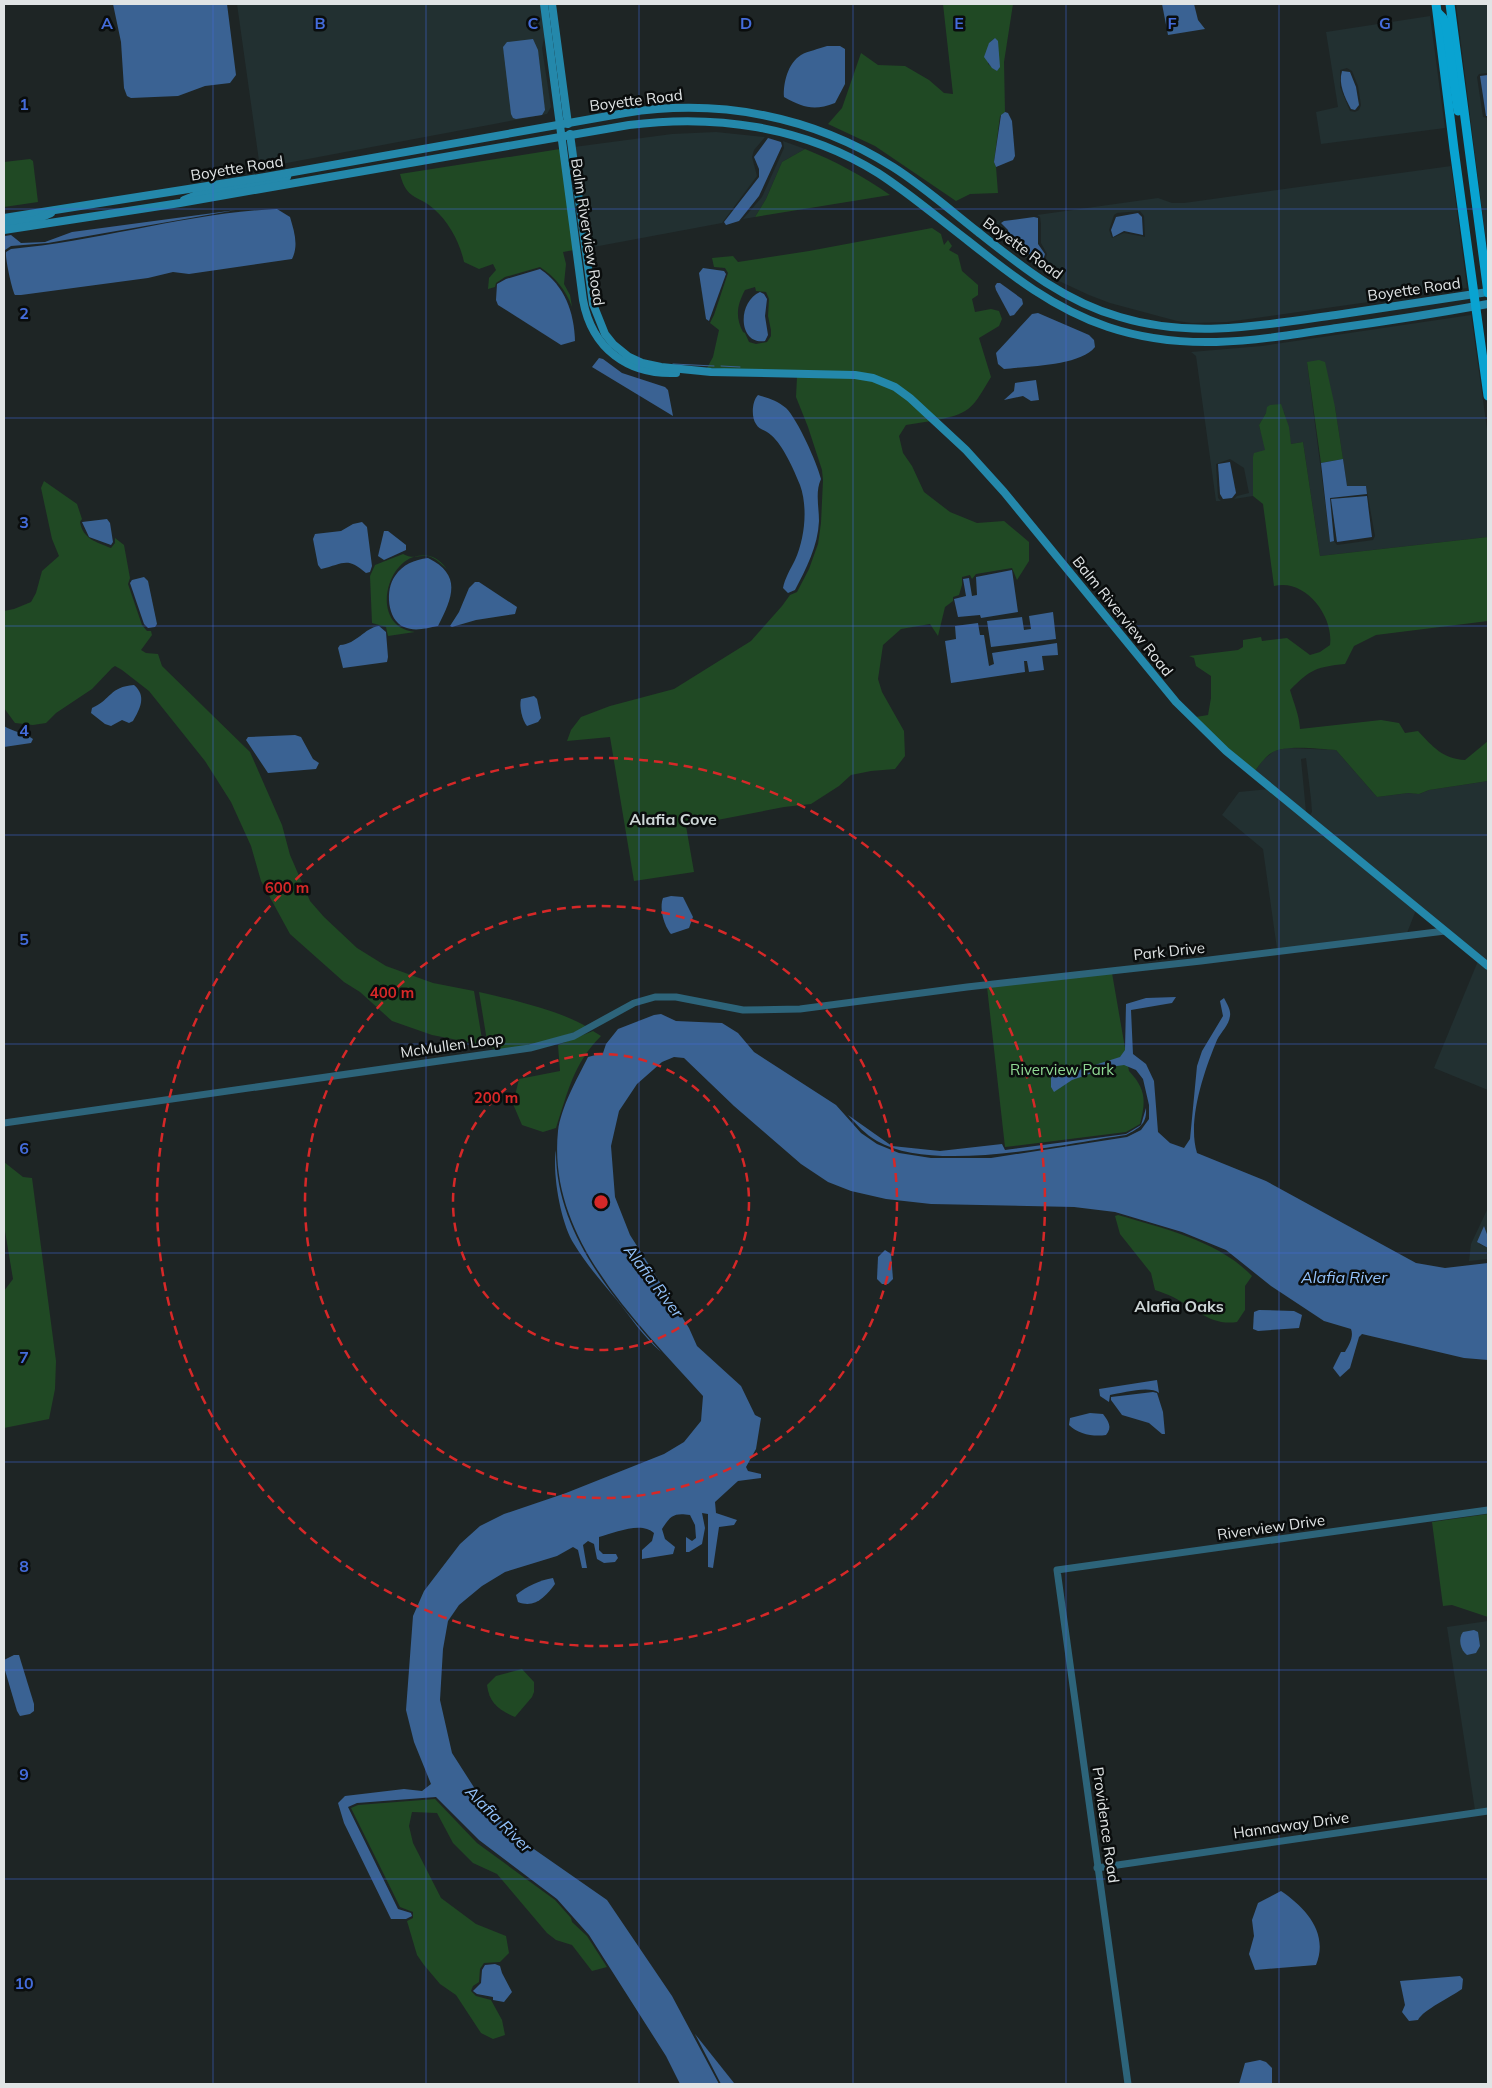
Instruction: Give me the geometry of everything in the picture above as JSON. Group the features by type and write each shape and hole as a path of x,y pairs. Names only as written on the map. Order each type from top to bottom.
{"main road":[{"name":"Balm Riverview Road","path":"544,4 583,300 588,319 599,341 621,360 650,372 855,375 873,378 895,387 966,450 1004,492 1188,715 1226,751 1488,966"},
{"name":"Balm Riverview Road","path":"552,4 568,124"},
{"path":"1448,5 1488,292"},
{"path":"1437,8 1446,25 1456,99 1461,122 1467,135"},
{"path":"1437,8 1473,294 1488,396"},
{"name":"Boyette Road","path":"4,218 288,173 644,110 703,107 765,115 811,128 846,141 894,168 1012,259 1055,289 1107,313 1153,325 1202,330 1234,329 1488,292"},
{"name":"Boyette Road","path":"4,230 180,203 570,134 652,122 702,120 749,125 786,133 851,158 906,192 1003,268 1056,305 1102,325 1148,337 1189,343 1232,342 1488,304"},
{"name":"Balm Riverview Road","path":"570,134 593,304 605,334 620,350 642,363 661,367 711,372"},
{"path":"180,203 199,194 282,180 287,177 288,173"},
{"path":"4,224 42,218 55,211"}],"street":[{"name":"Balm Riverview Road","path":"568,124 570,134"},
{"name":"Park Drive","path":"895,996 1445,931"},
{"name":"McMullen Loop","path":"4,1123 536,1047 574,1036 634,1003 655,997 676,997 743,1010 800,1009 895,996"},
{"name":"Riverview Drive","path":"1057,1570 1488,1510"},
{"name":"Providence Road","path":"1057,1570 1128,2084"},
{"name":"Hannaway Drive","path":"1097,1868 1488,1811"}],"shaded area":[{"path":"237,4 541,4 545,33 542,48 551,107 547,114 260,168"},
{"path":"1456,4 1488,4 1488,73 1479,74 1477,77 1483,117 1488,118 1488,258"},
{"path":"1430,16 1445,128 1321,144 1316,112 1338,107 1326,32","holes":["1347,68 1352,71 1358,86 1361,105 1359,110 1355,112 1350,111 1340,87 1340,70"]},
{"path":"716,132 765,137 754,150 752,157 757,176 722,223 588,248 574,147 672,134"},
{"path":"783,141 805,149 782,162 766,199 755,217 743,219 762,197 784,148"},
{"path":"1451,166 1467,288 1227,322 1192,323 1177,321 1110,303 1059,281 1009,246 983,223 1001,220 999,224 1006,231 1007,241 1018,251 1039,264 1045,261 1047,254 1041,243 1040,217 1037,215 1158,198 1172,203 1184,203","holes":["1140,211 1144,216 1145,237 1124,233 1112,238 1109,230 1114,215 1117,213"]},
{"path":"1471,315 1488,436 1488,537 1320,556 1303,442 1291,444 1284,412 1266,413 1259,425 1266,450 1253,457 1253,496 1234,499 1237,496 1249,493 1244,468 1230,459 1216,464 1218,498 1221,501 1216,501 1196,356 1191,352 1262,346","holes":["1307,362 1335,407 1347,486 1366,486 1375,536 1373,540 1337,545 1334,541 1330,541"]},
{"path":"1286,748 1336,750 1377,797 1408,793 1419,794 1429,790 1488,781 1488,963 1310,815 1312,812 1306,758 1301,759 1306,812 1255,771 1263,760 1274,751"},
{"path":"1269,789 1416,910 1407,933 1277,949 1263,849 1222,815 1239,792"},
{"path":"1478,961 1488,970 1488,1090 1434,1068"},
{"path":"1488,1208 1488,1237 1484,1226 1479,1244 1488,1248 1488,1259 1469,1261 1471,1244"},
{"path":"1488,1621 1488,1808 1475,1810 1447,1627"}],"green space":[{"path":"943,4 1013,4 1004,62 1005,112 1000,116 994,162 998,193 970,194 956,201 875,146 828,124 842,108 861,53 878,65 905,66 929,80 944,93 953,94","holes":["995,38 997,71 988,64 989,43"]},
{"path":"560,149 574,250 563,252 566,264 564,284 570,295 572,307 567,295 559,284 540,267 505,277 496,283 495,287 488,289 489,278 496,270 493,264 479,269 464,262 457,240 449,226 428,204 409,193 400,174"},
{"path":"805,149 849,169 890,195 755,217 766,199 782,162"},
{"path":"30,159 33,161 38,202 4,207 4,162"},
{"path":"932,228 941,234 944,245 948,240 952,246 949,250 958,255 962,271 978,285 978,295 972,299 975,312 991,309 999,311 1002,319 999,326 979,338 991,377 971,407 958,414 937,420 885,379 707,368 713,357 719,330 710,323 728,273 725,268 714,267 712,258 733,256 738,262","holes":["755,287 756,291 766,292 769,299 768,316 771,330 771,336 767,342 756,344 749,342 740,327 738,316 740,301 745,290"]},
{"path":"1319,360 1325,362 1335,407 1343,459 1321,463 1307,362"},
{"path":"797,377 846,377 870,381 892,389 908,399 931,421 906,425 899,436 903,453 912,466 924,492 950,512 977,523 1004,521 1029,542 1029,561 1017,580 1012,568 976,574 972,579 970,575 962,577 959,595 953,597 953,601 945,607 938,636 930,624 901,629 883,645 878,679 882,692 904,731 905,756 895,769 851,775 839,786 811,804 784,807 686,826 694,872 634,881 610,737 567,741 571,730 581,717 610,706 674,689 751,641 790,595 797,592 809,569 818,544 823,480 822,470 796,397"},
{"path":"1281,404 1289,427 1291,444 1303,442 1320,556 1488,537 1488,621 1376,635 1354,646 1345,664 1314,670 1290,690 1300,729 1381,720 1399,723 1405,733 1418,731 1444,755 1465,760 1488,741 1488,781 1429,790 1419,794 1408,793 1377,797 1336,750 1305,748 1288,748 1272,752 1261,762 1255,771 1227,749 1196,717 1208,715 1211,698 1211,676 1196,666 1194,658 1189,656 1238,650 1243,647 1243,640 1261,637 1262,641 1287,638 1310,655 1320,652 1330,645 1327,622 1315,602 1296,588 1285,585 1274,586 1263,504 1253,496 1254,453 1265,450 1259,425 1266,413 1267,407"},
{"path":"44,481 77,504 82,519 80,522 87,536 95,542 111,548 115,543 115,538 124,545 130,578 128,584 142,625 147,631 151,631 152,635 141,650 146,653 158,654 162,666 250,752 282,825 290,855 310,901 357,948 386,966 433,983 474,991 483,1045 432,1035 392,1021 290,934 261,881 251,846 231,802 205,761 149,691 122,670 115,666 112,668 92,689 56,713 46,723 33,725 15,723 4,708 4,611 31,602 36,593 42,571 59,556 52,539 41,488"},
{"path":"403,554 414,557 402,564 393,575 388,589 387,603 391,616 400,627 415,632 388,636 386,627 372,623 370,576 375,565"},
{"name":"Riverview Park","path":"1112,973 1129,1071 1142,1090 1144,1102 1140,1124 1126,1132 1005,1147 987,987"},
{"path":"479,992 550,1011 577,1021 587,1027 537,1044 509,1049 488,1047"},
{"path":"593,1031 601,1036 584,1057 572,1079 556,1128 543,1132 522,1125 513,1104 519,1079 560,1071 558,1045"},
{"path":"4,1162 23,1177 32,1178 56,1361 55,1389 49,1419 4,1428 4,1291 13,1279 4,1225"},
{"path":"1118,1215 1189,1237 1207,1245 1239,1264 1252,1276 1245,1286 1245,1310 1237,1322 1227,1323 1211,1319 1173,1297 1155,1290 1151,1273 1120,1234 1115,1216"},
{"path":"1488,1514 1488,1617 1452,1605 1443,1606 1432,1522"},
{"path":"522,1669 534,1682 534,1692 515,1717 504,1712 496,1705 490,1697 487,1685 496,1676"},
{"path":"435,1799 477,1843 555,1900 571,1918 572,1922 587,1936 607,1967 592,1971 572,1945 556,1940 547,1933 497,1874 473,1863 453,1843 437,1813 412,1812 409,1826 413,1843 441,1898 476,1924 506,1936 509,1953 500,1962 484,1963 480,1969 479,1982 473,1986 471,1991 476,1996 491,2000 502,2020 505,2035 493,2039 481,2033 456,1995 440,1984 417,1955 407,1921 413,1918 413,1912 400,1907 351,1808 358,1805"}],"water":[{"path":"113,4 227,4 236,75 230,83 205,86 178,96 131,98 127,96 124,88 121,42"},
{"path":"1162,4 1194,4 1198,20 1205,29 1168,35"},
{"path":"995,38 998,41 1000,67 997,71 992,68 984,57 989,43"},
{"path":"533,39 538,50 545,110 542,115 516,119 511,114 503,47 507,42"},
{"path":"827,46 840,46 845,49 845,84 835,103 815,108 797,104 784,97 784,86 790,68 796,59 801,55"},
{"path":"1342,71 1350,72 1356,87 1359,105 1355,110 1351,109 1343,91"},
{"path":"1488,75 1488,116 1486,116 1480,76"},
{"path":"1005,112 1008,113 1012,121 1015,156 1013,160 996,167 994,162 1001,115"},
{"path":"768,138 781,142 782,146 759,196 739,221 726,225 724,222 759,177 759,169 754,157"},
{"path":"277,209 290,217 295,243 292,259 189,274 173,272 148,278 21,295 15,295 12,287 6,255 6,252 11,249 78,240 210,216"},
{"path":"236,210 48,243 11,246 5,250 4,254 5,236 11,235 21,243 45,242 72,232"},
{"path":"1138,213 1142,217 1143,235 1124,231 1113,237 1111,230 1116,217"},
{"path":"1034,217 1038,218 1038,244 1045,254 1043,260 1039,261 1009,240 1008,230 1001,223"},
{"path":"703,268 724,271 726,274 709,321 706,319 699,273"},
{"path":"540,269 556,283 566,300 573,320 575,341 561,345 498,305 496,300 497,284 506,279"},
{"path":"997,283 1000,283 1022,299 1023,304 1014,315 1010,316 996,290 995,286"},
{"path":"760,292 767,299 765,316 768,335 765,341 756,340 750,336 745,330 744,322 747,304"},
{"path":"1038,313 1089,335 1094,340 1095,347 1088,353 1066,362 1004,369 998,364 996,353 1032,314"},
{"path":"599,358 622,373 665,387 668,390 673,416 592,367"},
{"path":"1036,380 1039,400 1031,401 1023,396 1004,400 1014,391 1015,383"},
{"path":"758,395 780,403 791,414 816,463 821,479 818,494 819,521 814,548 795,590 788,593 783,588 801,542 805,513 804,503 800,485 784,451 769,433 759,428 754,421 753,405"},
{"path":"1343,459 1347,486 1366,486 1367,494 1330,498 1334,541 1330,542 1321,463"},
{"path":"1230,462 1236,493 1232,498 1223,499 1220,494 1218,464"},
{"path":"1367,496 1372,537 1337,542 1331,499"},
{"path":"107,519 110,523 113,542 111,545 89,537 82,522"},
{"path":"362,522 367,527 372,566 370,572 366,573 354,564 349,563 321,569 318,565 313,539 315,534 341,531 353,524"},
{"path":"384,531 388,531 406,545 406,550 384,560 378,556"},
{"path":"428,558 439,565 450,579 451,588 448,606 438,626 421,629 404,627 394,618 389,604 392,582 405,566 414,561"},
{"path":"1012,570 1018,612 981,618 980,615 958,617 954,599 966,596 963,579 969,578 972,596 977,595 976,577"},
{"path":"144,577 148,581 157,624 155,627 148,628 144,624 130,583 132,580"},
{"path":"475,582 479,582 517,607 515,614 450,626 459,612 469,588"},
{"path":"1053,612 1056,639 991,647 987,621 1022,617 1024,630 1031,629 1029,616"},
{"path":"978,623 980,635 984,635 989,666 994,664 992,653 1057,643 1058,655 1042,656 1044,670 1029,672 1027,661 1024,661 1025,672 951,683 945,641 956,639 955,626"},
{"path":"379,626 386,632 387,662 343,668 338,648 340,645 351,642 374,627"},
{"path":"134,685 140,694 141,703 133,721 129,723 122,720 111,726 105,724 91,713 92,708 99,705 115,691"},
{"path":"534,696 537,699 541,718 538,722 527,726 521,713 521,699"},
{"path":"4,726 30,737 33,739 31,743 4,747"},
{"path":"295,735 301,737 313,759 319,763 316,769 268,773 246,740 248,737"},
{"path":"671,896 683,897 693,917 689,928 671,934 664,922 662,902 663,898"},
{"name":"Alafia River","path":"1176,997 1172,1003 1131,1010 1133,1054 1146,1064 1154,1081 1158,1132 1170,1143 1184,1148 1190,1139 1197,1066 1202,1051 1223,1016 1220,1001 1224,998 1230,1016 1212,1052 1198,1096 1194,1126 1194,1140 1197,1153 1266,1181 1416,1263 1445,1268 1488,1263 1488,1360 1464,1358 1362,1334 1359,1337 1350,1368 1340,1377 1333,1368 1341,1352 1345,1352 1349,1344 1352,1335 1351,1329 1324,1321 1271,1286 1226,1250 1182,1232 1115,1212 1074,1207 931,1204 886,1199 851,1191 828,1182 801,1164 734,1106 684,1058 674,1057 662,1062 637,1084 619,1111 611,1146 615,1197 630,1235 689,1328 697,1346 741,1386 755,1415 761,1418 756,1449 746,1467 748,1471 761,1474 761,1478 738,1481 715,1502 716,1513 737,1520 734,1525 719,1527 713,1568 708,1567 708,1514 702,1513 705,1528 702,1544 686,1552 686,1537 692,1541 696,1538 695,1525 690,1515 680,1514 673,1516 662,1529 665,1539 675,1547 673,1554 642,1559 642,1550 652,1541 654,1533 642,1528 628,1529 599,1537 599,1550 603,1554 616,1554 618,1558 615,1562 604,1563 597,1559 594,1544 588,1541 583,1545 587,1568 582,1568 578,1550 573,1547 557,1556 505,1572 482,1586 459,1605 448,1621 443,1649 440,1700 452,1753 484,1803 518,1838 607,1900 672,1996 719,2084 680,2084 666,2056 589,1935 557,1899 479,1840 436,1797 357,1803 348,1807 398,1909 411,1913 412,1916 406,1919 391,1919 344,1823 338,1803 345,1796 404,1789 422,1791 431,1784 414,1742 406,1710 413,1616 424,1591 460,1544 480,1526 504,1514 566,1493 664,1454 684,1442 701,1421 703,1396 651,1339 602,1277 582,1243 567,1208 558,1170 558,1131 566,1103 588,1057 603,1053 606,1044 618,1029 654,1015 661,1014 676,1021 722,1023 738,1033 754,1052 836,1105 861,1133 877,1144 899,1153 931,1158 991,1158 1127,1137 1141,1130 1149,1119 1149,1105 1143,1079 1136,1070 1124,1065 1110,1067 1072,1080 1054,1092 1051,1087 1051,1067 1055,1064 1076,1071 1120,1057 1125,1050 1126,1004 1146,998"},
{"path":"1146,1108 1142,1125 1126,1135 1034,1150 964,1156 931,1155 901,1151 877,1141 861,1129 848,1115 892,1146 940,1151 1002,1144 1005,1150 1126,1134 1141,1125"},
{"path":"556,1150 558,1179 565,1207 576,1234 589,1260 621,1305 594,1272 569,1235 562,1212 555,1172"},
{"path":"1484,1226 1488,1237 1488,1248 1477,1242"},
{"path":"885,1250 891,1254 893,1279 888,1284 882,1284 877,1279 878,1257"},
{"path":"1259,1310 1294,1311 1302,1315 1299,1328 1258,1331 1253,1329 1254,1312"},
{"path":"627,1313 642,1331 661,1352 654,1346"},
{"path":"1157,1380 1159,1393 1149,1390 1128,1391 1110,1395 1109,1402 1100,1396 1099,1389"},
{"path":"1157,1393 1163,1412 1165,1434 1162,1434 1149,1423 1122,1415 1111,1400 1111,1397"},
{"path":"1090,1413 1103,1414 1109,1427 1106,1435 1086,1434 1077,1431 1069,1425 1070,1418"},
{"path":"553,1578 555,1584 540,1600 530,1604 518,1602 516,1595 520,1592 538,1582"},
{"path":"1474,1630 1478,1632 1480,1646 1476,1653 1467,1655 1461,1647 1461,1637 1463,1632"},
{"path":"14,1655 19,1655 34,1704 34,1711 20,1716 4,1667 4,1660"},
{"path":"1281,1891 1299,1905 1313,1922 1320,1942 1316,1965 1255,1970 1249,1954 1254,1936 1252,1920 1258,1903"},
{"path":"495,1964 500,1966 512,1992 504,2002 493,2000 493,1997 477,1994 473,1991 481,1983 482,1970 485,1965"},
{"path":"1460,1976 1463,1979 1462,1989 1431,2008 1418,2020 1409,2021 1402,2012 1405,2005 1400,1981"},
{"path":"695,2034 734,2083 734,2084 721,2084"},
{"path":"1260,2060 1266,2062 1272,2068 1272,2084 1239,2084 1245,2063"}],"waterway":[{"path":"673,364 714,366"},
{"path":"721,366 740,367"}],"district":[{"name":"Alafia Cove","path":"673,819"},
{"name":"Alafia Oaks","path":"1179,1306"}]}
